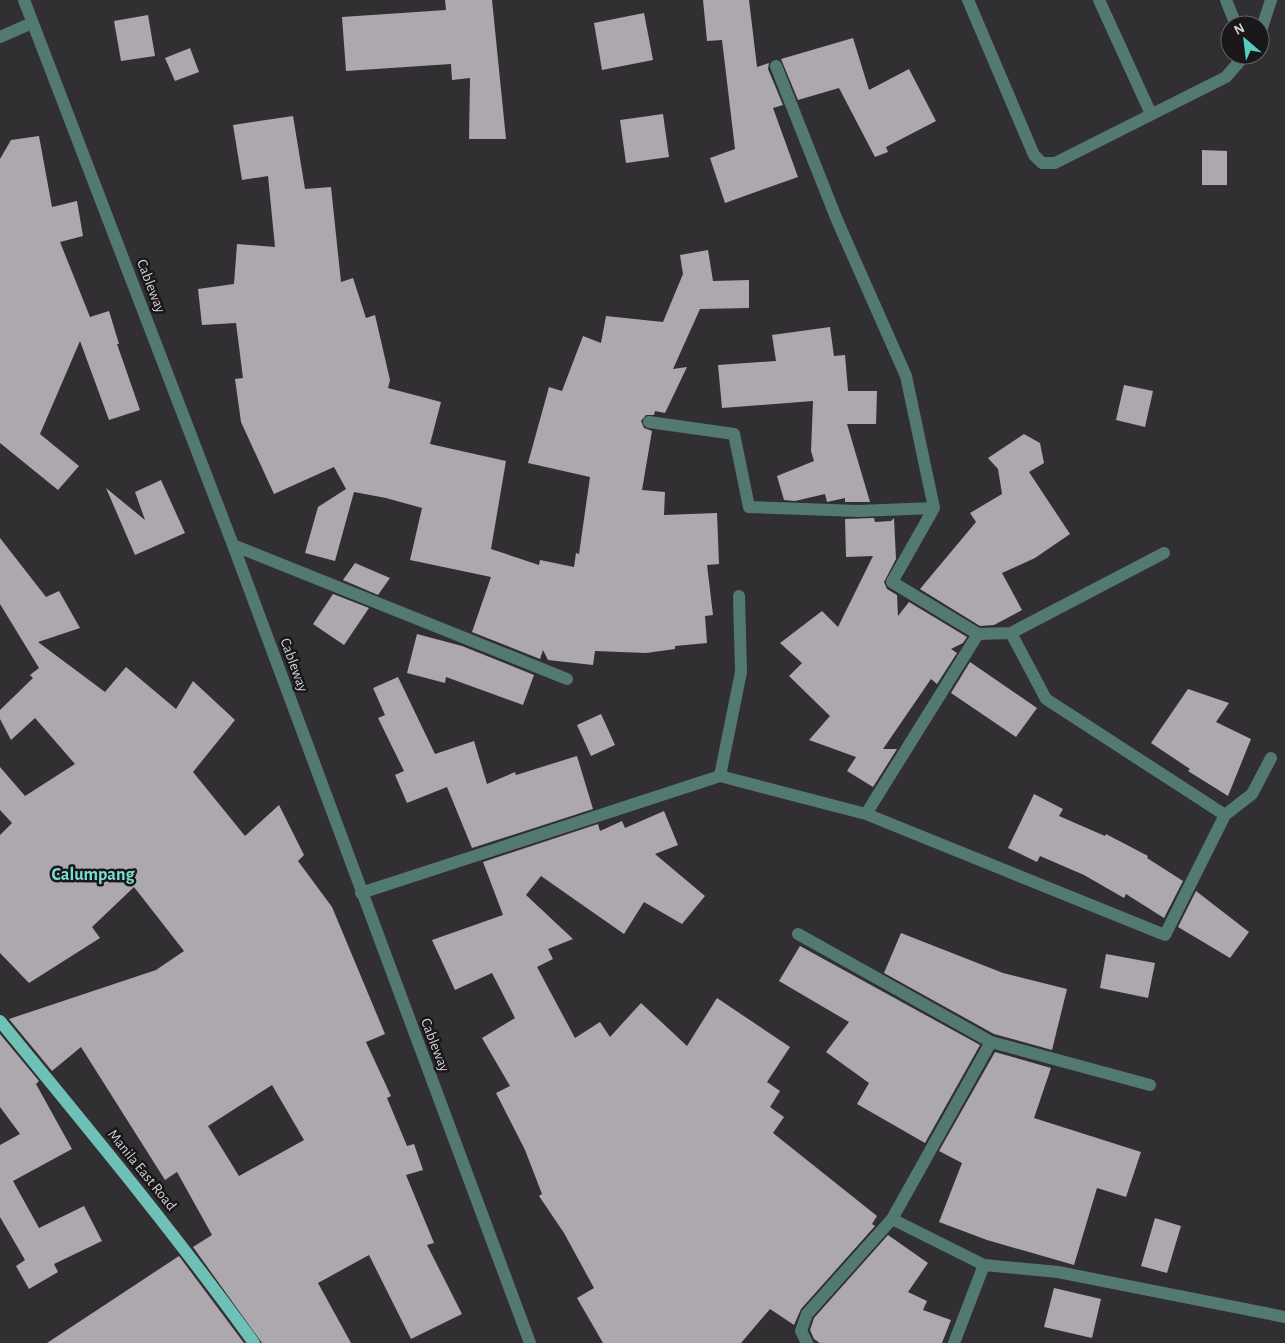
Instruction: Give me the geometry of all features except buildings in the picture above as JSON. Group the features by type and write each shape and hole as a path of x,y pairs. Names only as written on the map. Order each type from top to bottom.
{"main road":[{"name":"Manila East Road","path":"0,1021 198,1265 254,1343"}],"street":[{"name":"Cableway","path":"24,0 233,545 530,1343"},
{"path":"968,0 1034,155 1042,163 1054,163 1151,114 1226,76 1236,65"},
{"path":"1099,0 1151,114"},
{"path":"1226,0 1232,15"},
{"path":"1266,15 1271,0"},
{"path":"0,37 32,23"},
{"path":"776,66 837,220 906,376 934,508 892,582 978,634 1011,633 1164,553"},
{"path":"649,422 734,434 749,507 858,511 934,508"},
{"path":"233,545 567,679"},
{"path":"720,776 741,672 739,596"},
{"path":"1011,633 1046,699 1225,815"},
{"path":"866,814 978,634"},
{"path":"361,893 720,776 866,814 1165,935 1225,815 1252,794 1271,758"},
{"path":"798,934 991,1042 1150,1085"},
{"path":"807,1343 802,1331 807,1314 892,1219 991,1042"},
{"path":"892,1219 984,1265 1058,1272 1285,1318"},
{"path":"954,1343 984,1265"}],"district":[{"name":"Calumpang","path":"93,875"}]}
